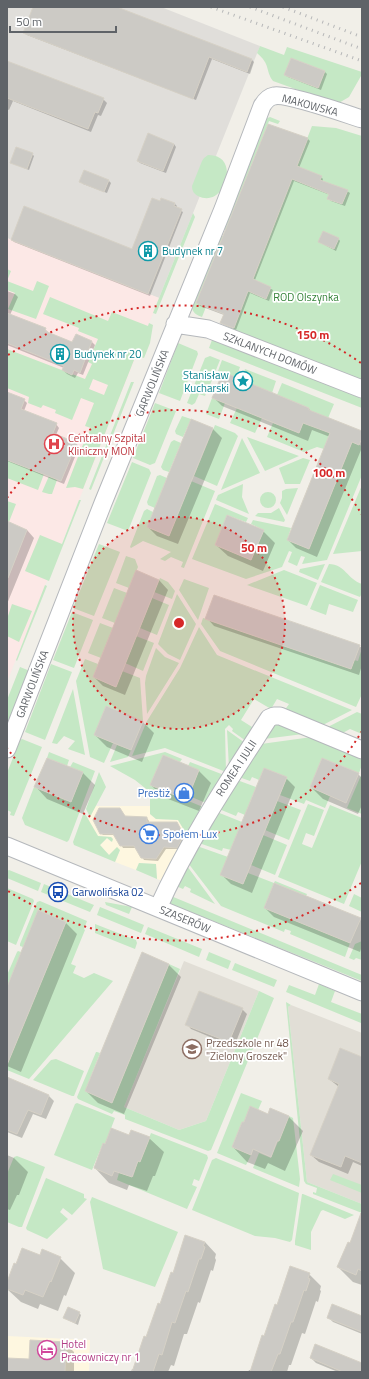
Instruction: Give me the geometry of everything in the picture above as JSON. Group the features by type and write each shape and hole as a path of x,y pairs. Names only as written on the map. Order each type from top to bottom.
{"street":[{"name":"MAKOWSKA","path":"262,106 265,100 274,95 298,100 362,119"},
{"name":"GARWOLIŃSKA","path":"7,749 90,536 223,209 262,106"},
{"name":"SZKLANYCH DOMÓW","path":"175,324 208,329 362,389"},
{"name":"ROMEA I JULII","path":"158,908 185,853 211,808 271,716 280,716 362,750"},
{"name":"SZASERÓW","path":"7,846 362,992"}],"shaded area":[{"path":"7,7 161,7 260,46 159,298 7,238"},
{"name":"Centralny Szpital Kliniczny MON","path":"7,238 159,298 7,682"},
{"path":"95,806 150,806 150,814 156,819 178,820 187,835 162,881 157,879 156,864 139,863 136,870 115,862 120,850 109,855 100,845 107,838 111,842 112,838 98,836 88,820"},
{"name":"Przedszkole nr 48 \"Zielony Groszek\"","path":"184,961 259,991 206,1121 179,1130 124,1107"},
{"path":"291,1005 362,1033 362,1204 307,1182 288,1007"},
{"path":"7,1336 90,1340 89,1372 7,1372"}],"green space":[{"path":"260,46 284,55 287,47 362,72 349,97 337,104 273,81 266,64 257,53","holes":["291,58 325,71 319,88 284,75"]},
{"path":"270,117 280,121 278,124 269,121 227,227 235,234 223,228 265,119"},
{"name":"ROD Olszynka","path":"312,126 336,128 362,136 362,384 220,324 233,329"},
{"path":"208,155 218,157 225,163 227,171 226,180 222,189 216,195 208,198 195,194 192,186 202,161"},
{"path":"193,213 195,217 156,314 153,313"},
{"path":"220,235 233,240 222,239 196,303 206,307 202,317 194,312 192,306"},
{"path":"7,269 11,271 7,281"},
{"path":"7,281 33,291 37,281 49,286 36,319 8,309 15,293 7,290"},
{"path":"50,297 108,321 112,312 148,326 149,323 153,325 150,343 144,358 136,355 83,489 75,487 66,488 91,428 85,426 94,403 81,398 72,420 55,413 56,410 43,405 41,408 28,403 29,397 7,388 7,349 85,379 92,364 88,362 98,339 78,331 79,328 43,314","holes":["93,379 108,385 104,395 89,389"]},
{"path":"212,340 362,398 362,408 209,348"},
{"path":"178,343 197,351 198,354 180,401 159,393"},
{"path":"210,356 220,360 210,385 206,384 203,392 206,393 205,396 199,394 195,403 192,405 187,403 205,358"},
{"path":"222,360 240,367 236,378 218,371"},
{"path":"245,369 276,381 272,393 241,380"},
{"path":"131,382 134,382 91,490 89,489"},
{"path":"282,383 334,404 323,430 330,433 324,449 317,447 304,452 267,437 273,423 299,433 309,408 277,395"},
{"path":"212,398 225,403 219,419 206,414"},
{"path":"155,403 176,411 155,463 150,465 133,458"},
{"path":"237,408 262,418 255,433 230,423"},
{"path":"182,416 191,419 183,437 176,434 175,431"},
{"path":"215,425 235,433 238,436 217,486 194,476"},
{"path":"247,437 299,456 265,471"},
{"path":"242,438 260,473 221,490"},
{"path":"174,440 181,443 169,472 163,470 161,467 171,442"},
{"path":"352,442 362,446 362,475 327,560 302,564 305,557 301,556 297,566 288,562 292,552 289,551 282,567 246,579 192,559 215,504 248,518 246,522 227,515 215,545 251,560 264,530 251,524 253,520 291,528 287,540 309,549"},
{"path":"303,458 310,460 300,484 285,484 279,468"},
{"path":"7,460 44,474 38,490 7,478"},
{"path":"132,462 149,469 151,473 128,531 107,523"},
{"path":"160,475 167,478 155,508 148,505 147,502 157,476"},
{"path":"49,476 57,480 52,494 42,492"},
{"path":"191,481 215,491 184,568 181,567 183,562 171,557 165,561 160,559 171,552 143,541 131,548 130,547 144,511 147,509 153,512 147,527 169,536"},
{"path":"243,484 242,497 249,514 216,500 218,495"},
{"path":"362,485 362,551 333,554"},
{"path":"298,488 287,515 280,503 282,491 286,489"},
{"path":"265,492 271,492 276,497 274,506 271,508 265,508 260,503 260,497"},
{"path":"79,500 81,500 49,581 25,571 40,535 62,544"},
{"path":"7,501 16,504 9,522 7,521"},
{"path":"279,508 285,520 284,522 255,516 258,513 271,513"},
{"path":"99,544 120,552 94,616 73,608"},
{"path":"126,556 135,559 138,567 129,588 116,583"},
{"path":"325,564 318,580 299,572 300,569"},
{"path":"329,564 339,566 353,579 362,584 362,593 360,597 321,582"},
{"path":"284,570 317,583 307,606 247,585"},
{"path":"160,578 168,582 175,591 172,599 154,592"},
{"path":"184,579 209,588 198,620 179,590"},
{"path":"45,585 47,586 17,661 16,660"},
{"path":"320,585 358,600 353,612 329,604 326,615 310,609"},
{"path":"114,588 127,593 115,623 102,618"},
{"path":"177,594 196,624 180,660 168,654 158,644"},
{"path":"152,598 169,605 157,635 140,628"},
{"path":"12,604 32,611 19,642 7,636 7,619"},
{"path":"72,612 93,620 74,668 53,660"},
{"path":"203,618 351,669 354,660 358,661 362,648 362,694 356,707 220,651 201,624"},
{"path":"100,623 113,628 101,658 88,653"},
{"path":"199,627 217,655 352,710 317,728 282,714 289,704 277,699 271,709 254,699 241,720 257,730 246,741 232,731 233,729 229,725 225,729 226,772 165,748 132,756 147,721 180,668"},
{"path":"136,636 154,643 143,671 125,663"},
{"path":"156,648 165,657 179,663 147,714 145,683"},
{"path":"85,659 98,664 93,677 115,687 122,671 140,678 143,721 106,706 94,735 113,743 104,763 90,757 76,681"},
{"path":"51,664 72,672 45,740 25,732"},
{"path":"20,667 30,671 7,729 7,700"},
{"path":"73,689 85,755 68,749 75,741 64,736 57,744 52,743"},
{"path":"357,712 362,714 362,734 350,729 337,736 322,730"},
{"path":"275,722 311,733 264,739"},
{"path":"227,730 245,743 229,768"},
{"path":"312,737 362,757 362,765 359,773 322,758 310,787 330,796 325,808 306,800 304,804 280,795 287,777 264,768 259,780 252,777 250,781 239,777 261,744"},
{"path":"22,739 42,747 14,816 10,815 11,812 7,810 7,773 20,740"},
{"path":"117,745 131,750 128,757 110,762"},
{"path":"49,752 69,760 67,766 47,758"},
{"path":"165,752 182,759 180,762 163,755 150,785 203,807 187,835 178,820 156,819 150,814 150,792 135,780 110,766"},
{"path":"73,762 95,771 67,842 25,825 22,818 34,787 71,802 83,773 70,767"},
{"path":"190,762 224,775 206,803 189,796 199,770 188,766"},
{"path":"99,772 106,787 90,817 86,809"},
{"path":"362,773 362,814 347,808"},
{"path":"237,780 256,787 245,815 238,812 236,816 219,809"},
{"path":"277,801 301,810 289,840 265,830"},
{"path":"308,804 324,810 314,836 306,833 302,844 312,848 330,805 362,818 362,861 344,904 278,877"},
{"path":"84,812 98,836 111,837 113,839 112,842 107,838 100,845 109,855 117,847 120,850 115,862 74,845 73,842"},
{"path":"217,812 242,822 231,850 223,848 222,851 199,843"},
{"path":"263,835 287,845 275,875 251,865"},
{"path":"197,846 228,857 221,875 243,884 248,873 274,883 264,908 350,943 345,957 290,934 291,931 285,929 284,932 221,906 188,863"},
{"path":"139,863 156,864 157,879 136,870"},
{"path":"187,866 215,904 190,892 191,889 185,886 183,889 176,886"},
{"path":"9,870 41,883 38,891 7,878 7,871"},
{"path":"275,881 307,894 306,896 274,883"},
{"path":"44,884 51,887 49,891 63,897 65,893 94,905 90,912 41,892"},
{"path":"7,888 33,899 34,901 16,945 7,941"},
{"path":"354,894 362,898 362,912 349,906"},
{"path":"171,896 362,975 362,981 171,904 169,901"},
{"path":"40,901 87,921 85,930 71,964 76,966 73,973 84,978 94,973 113,981 29,1079 7,1070 7,1060 9,1060 66,922 38,910 23,947 20,946 37,902"},
{"path":"105,902 132,907 129,914 106,905"},
{"path":"100,907 144,925 141,933 97,915"},
{"path":"95,924 136,940 137,943 135,949 95,933"},
{"path":"148,927 202,949 199,957 145,934"},
{"path":"362,941 362,960 356,958 354,960 349,958 355,944"},
{"path":"18,951 21,952 7,987 7,975"},
{"path":"209,952 231,961 228,969 206,960"},
{"path":"235,963 277,980 274,987 232,970"},
{"path":"169,964 180,969 124,1107 179,1130 206,1121 259,991 274,998 211,1150 208,1151 125,1119 125,1115 114,1111 112,1114 78,1099 77,1097 97,1052 100,1053 85,1091 112,1103"},
{"path":"319,984 335,991 331,1002 362,1014 361,1023 286,992 289,985 315,995"},
{"path":"286,1002 291,1005 288,1007 307,1182 362,1204 362,1213 313,1194 313,1192 316,1193 317,1188 306,1184 304,1181"},
{"path":"56,1059 84,1071 74,1096 33,1080 51,1060"},
{"path":"241,1093 262,1101 258,1110 250,1107 232,1147 251,1155 246,1165 217,1153"},
{"path":"77,1103 115,1118 105,1144 103,1143 92,1170 54,1155 75,1104"},
{"path":"289,1116 293,1118 300,1179 299,1187 253,1168 259,1153 271,1158"},
{"path":"151,1133 207,1155 208,1158 199,1181 194,1179 192,1185 197,1187 187,1209 117,1180 119,1173 133,1177 138,1161 140,1162"},
{"path":"17,1156 45,1167 22,1227 7,1222 7,1174 14,1157"},
{"path":"216,1158 299,1193 292,1240 290,1242 275,1238 255,1236 192,1210 212,1160"},
{"path":"333,1174 362,1185 362,1193 330,1180"},
{"path":"46,1178 84,1194 84,1198 87,1199 72,1215 63,1208 60,1212 68,1219 47,1239 27,1230 26,1228"},
{"path":"302,1194 354,1215 345,1219 323,1210 321,1211 311,1232 311,1250 295,1245"},
{"path":"92,1197 178,1232 155,1287 103,1269 90,1202"}],"building":[{"path":"33,7 117,7 252,59 247,72 209,57 193,99 23,33"},
{"path":"291,58 325,71 318,88 284,75"},
{"path":"7,61 104,98 98,113 95,112 88,129 7,98"},
{"path":"268,124 308,138 297,166 322,176 320,180 348,190 342,204 327,199 329,194 292,179 253,279 271,287 266,299 248,291 234,328 220,323 224,314 196,303"},
{"path":"148,133 174,144 163,171 137,161"},
{"path":"16,147 33,153 27,169 10,163"},
{"path":"84,170 109,180 104,192 79,182"},
{"path":"152,198 160,201 161,198 175,203 174,206 182,209 148,294 11,240 24,206 132,249"},
{"path":"323,231 339,238 334,249 318,242"},
{"name":"Budynek nr 20","path":"7,313 46,328 45,331 72,342 76,334 92,341 80,373 74,370 72,375 62,370 64,366 7,343"},
{"path":"223,372 309,408 309,410 362,431 362,438 359,445 352,442 309,549 287,540 330,433 303,423 299,433 212,398"},
{"path":"7,392 25,399 21,409 57,423 53,433 77,443 61,481 7,460"},
{"path":"191,419 213,428 169,536 147,527"},
{"path":"227,515 264,530 251,560 215,545"},
{"path":"7,521 27,530 8,578 7,578"},
{"path":"136,570 159,580 116,687 93,677"},
{"path":"214,595 360,645 351,669 205,619"},
{"path":"106,706 143,721 131,750 94,735"},
{"path":"163,755 199,770 187,800 150,785"},
{"path":"47,758 83,772 71,802 34,787"},
{"path":"322,758 359,773 346,803 310,787"},
{"path":"264,768 287,777 243,884 220,875"},
{"name":"Społem Lux","path":"99,808 120,808 125,816 147,817 147,822 177,822 184,835 177,848 164,847 156,859 141,858 134,846 120,846 113,834 100,834 93,820"},
{"path":"274,883 361,918 350,943 264,908"},
{"path":"38,910 66,922 7,1065 7,987"},
{"path":"142,952 169,964 112,1103 85,1091"},
{"path":"199,991 243,1008 229,1042 185,1025"},
{"path":"340,1048 362,1057 362,1163 345,1156 341,1167 310,1155 339,1084 328,1079"},
{"path":"7,1077 49,1095 41,1115 28,1110 17,1134 7,1130"},
{"path":"250,1106 268,1114 270,1108 289,1116 271,1157 253,1149 251,1155 232,1147"},
{"path":"111,1128 129,1135 131,1130 150,1137 132,1177 114,1171 112,1176 94,1168 103,1143 105,1144"},
{"path":"361,1213 362,1271 358,1269 356,1275 337,1267 348,1242 350,1243"},
{"path":"185,1235 205,1242 201,1259 199,1259 188,1292 186,1291 175,1323 172,1322 162,1355 159,1354 153,1372 132,1372 144,1336 146,1337 158,1303 160,1304 171,1272 173,1273"},
{"path":"22,1248 40,1255 42,1249 61,1257 43,1297 25,1290 23,1295 7,1289 7,1282 14,1263 16,1264"},
{"path":"290,1266 310,1273 308,1278 310,1279 306,1291 304,1290 293,1322 291,1322 280,1354 278,1354 271,1372 250,1372 262,1335 264,1336 275,1304 277,1305"},
{"path":"332,1304 362,1316 362,1332 327,1318"},
{"path":"68,1307 80,1312 75,1323 63,1318"},
{"name":"Hotel Pracowniczy nr 1","path":"30,1340 66,1342 65,1372 7,1372 7,1358 29,1359"},
{"path":"315,1344 362,1363 362,1372 343,1372 310,1358"}],"railway":[{"path":"211,7 362,61"},
{"path":"250,7 362,49"},
{"path":"283,7 362,37"}],"place":[{"name":"Budynek nr 7","path":"148,251"},
{"name":"Budynek nr 20","path":"60,354"},
{"name":"Stanisław Kucharski","path":"243,381"},
{"name":"Centralny Szpital Kliniczny MON","path":"54,444"},
{"name":"Prestiż","path":"184,793"},
{"name":"Społem Lux","path":"149,834"},
{"name":"Garwolińska 02","path":"58,892"},
{"name":"Przedszkole nr 48 \"Zielony Groszek\"","path":"192,1049"},
{"name":"Hotel Pracowniczy nr 1","path":"47,1350"}]}
